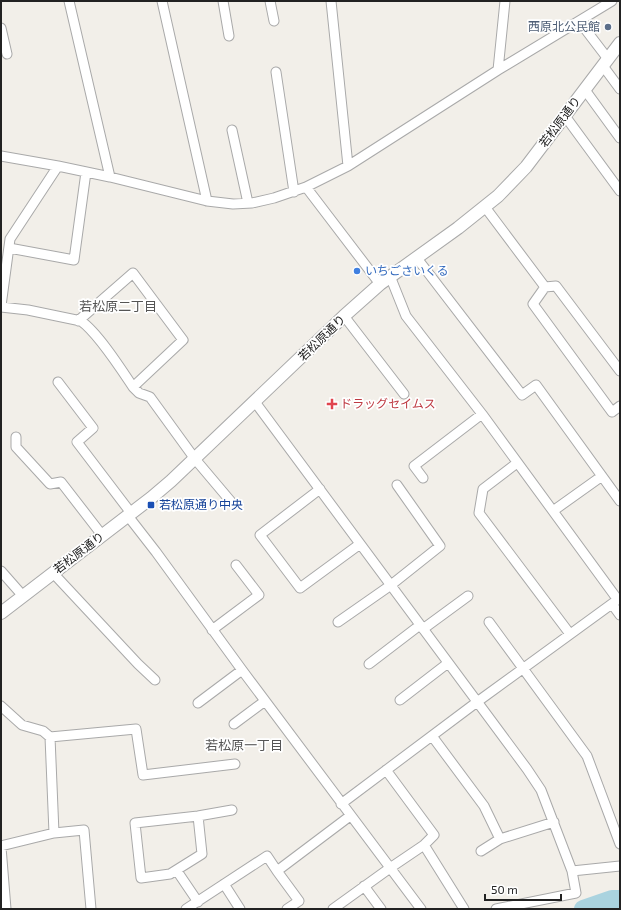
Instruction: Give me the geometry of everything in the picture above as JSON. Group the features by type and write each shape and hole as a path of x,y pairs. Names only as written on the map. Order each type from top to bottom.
{"street":[{"path":"69,1 110,177"},
{"path":"162,1 207,201"},
{"path":"223,1 229,36"},
{"path":"270,1 274,21"},
{"path":"331,1 348,166"},
{"path":"498,70 505,1"},
{"path":"1,156 110,177 207,201 233,204 274,198 306,187 348,166 498,70 579,21 599,4 612,1"},
{"path":"579,21 620,89"},
{"path":"1,28 7,54"},
{"name":"若松原通り","path":"1,613 171,481 344,316 380,284 485,208 526,167 620,43"},
{"path":"276,72 294,192"},
{"path":"585,90 620,138"},
{"path":"565,116 620,191"},
{"path":"232,130 248,203"},
{"path":"58,166 7,242 1,306 78,320 85,324 133,387 139,393 150,397 195,458 233,504"},
{"path":"7,242 74,260 86,172"},
{"path":"306,187 380,284"},
{"path":"485,208 545,287"},
{"path":"416,257 522,395 536,385 620,501"},
{"path":"78,320 133,273 183,340 133,387"},
{"path":"390,276 406,316 482,414 617,600 620,615"},
{"path":"620,371 556,286 545,287 533,304 612,412 620,406"},
{"path":"344,316 404,394"},
{"path":"58,382 93,428 77,442 212,630 421,909"},
{"path":"255,402 541,790 572,871 576,893 496,909"},
{"path":"424,478 414,466 482,414"},
{"path":"16,437 16,447 50,484 61,482 102,536"},
{"path":"517,463 483,490 479,512 570,634"},
{"path":"553,512 602,476"},
{"path":"338,622 391,585 440,546 397,485"},
{"path":"320,489 260,535 300,588 360,544"},
{"path":"212,630 259,595 236,565"},
{"path":"1,571 23,596"},
{"path":"53,573 138,664 155,680"},
{"path":"369,664 468,596"},
{"path":"341,804 617,600"},
{"path":"489,622 587,756 620,844"},
{"path":"400,700 448,663"},
{"path":"198,703 242,670"},
{"path":"234,724 265,701"},
{"path":"1,706 22,725 43,731 50,737 136,729 143,775 235,764"},
{"path":"432,736 484,806 500,839"},
{"path":"50,737 54,833"},
{"path":"332,909 424,845 434,835 386,770"},
{"path":"198,816 202,854 170,874 141,878 135,823 198,816 232,810"},
{"path":"277,871 350,816"},
{"path":"481,851 500,839 554,822"},
{"path":"6,909 1,846 54,833 84,830 91,909"},
{"path":"424,845 464,909"},
{"path":"186,909 267,856 299,901 287,909"},
{"path":"572,871 620,866"},
{"path":"177,871 198,902"},
{"path":"224,884 240,909"},
{"path":"364,886 381,909"}],"waterway":[{"path":"583,909 612,899 620,899"}],"place":[{"name":"西原北公民館","path":"608,27"},
{"name":"いちごさいくる","path":"357,271"},
{"name":"ドラッグセイムス","path":"332,404"},
{"name":"若松原通り中央","path":"151,505"}],"district":[{"name":"若松原二丁目","path":"118,306"},
{"name":"若松原一丁目","path":"244,745"}]}
